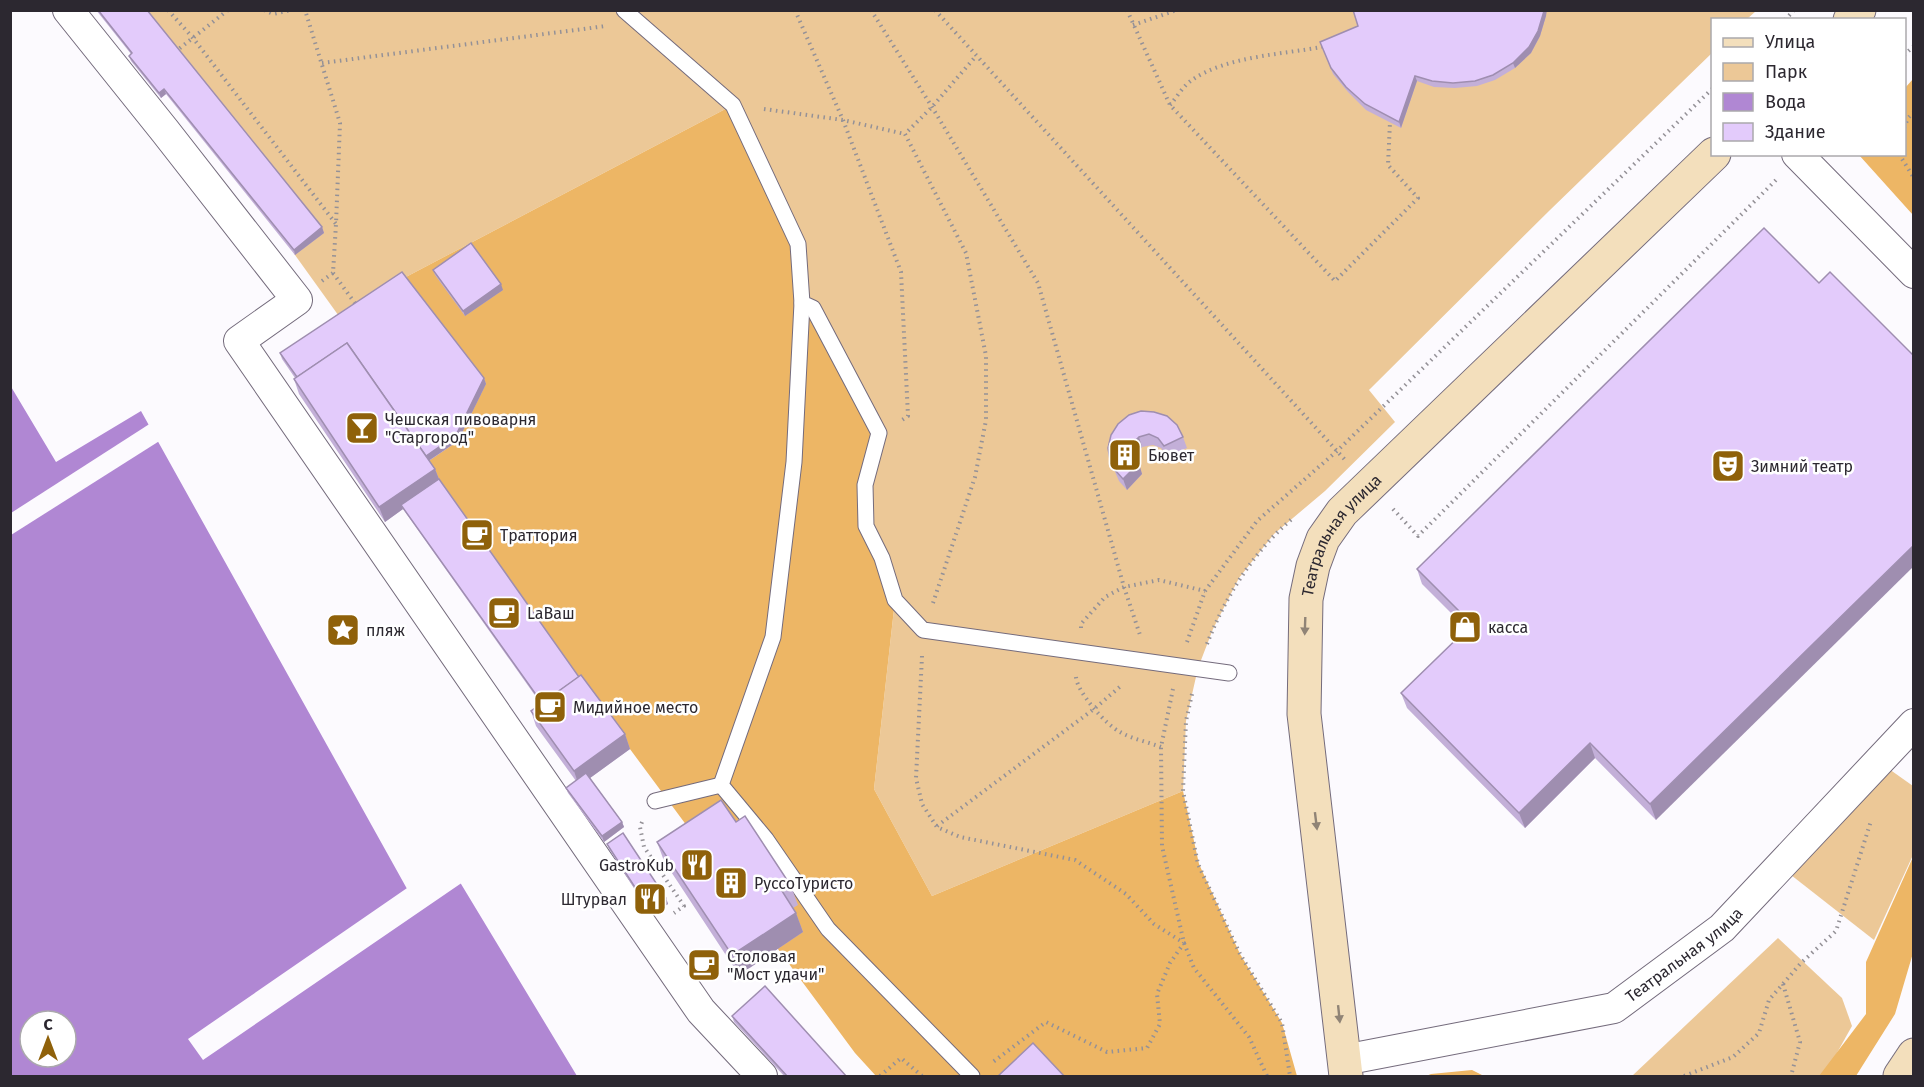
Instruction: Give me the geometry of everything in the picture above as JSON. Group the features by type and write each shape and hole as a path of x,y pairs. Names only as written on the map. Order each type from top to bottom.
{"main road":[{"name":"Театральная улица","path":"1345,1068 1304,714 1306,599 1312,566 1323,539 1342,512 1712,156"},
{"path":"1900,1077 1914,1054"}],"street":[{"path":"68,10 297,300 239,341 701,1011 762,1077"},
{"path":"1798,156 1914,273"},
{"name":"Театральная улица","path":"1345,1068 1614,1008 1722,928 1914,724"}],"lane":[{"path":"624,10 733,105 798,244 802,303 794,462 773,637 721,785"},
{"path":"802,303 813,308 879,433 865,485 866,526 882,558 895,600 923,630 1229,673"},
{"path":"655,801 721,785"},
{"path":"721,785 766,839 828,929 972,1077"}],"path":[{"path":"168,10 336,224"},
{"path":"171,55 228,10"},
{"path":"264,10 273,14 291,10"},
{"path":"305,10 340,123 333,273 358,308"},
{"path":"795,10 843,120 901,272 908,416 879,433"},
{"path":"871,10 1038,283 1124,587 1150,662 1094,709 937,827"},
{"path":"935,10 1337,451 1371,484 1418,536 1798,156"},
{"path":"1127,10 1170,105 1335,281 1418,198 1388,165 1390,122"},
{"path":"1133,25 1177,10"},
{"path":"321,63 636,22"},
{"path":"1170,105 1190,82 1207,71 1237,62 1322,47"},
{"path":"905,134 976,56"},
{"path":"1267,1077 1250,1037 1194,968 1184,943 1162,846 1161,747 1178,665 1205,591 1257,521 1337,451 1711,91"},
{"path":"733,105 843,120 905,134"},
{"path":"1906,125 1908,118 1914,112"},
{"path":"905,134 966,253 986,356 986,420 975,477 923,630 916,778 922,804 937,827 960,837 1075,860 1126,894 1154,924 1184,943"},
{"path":"1900,156 1914,178"},
{"path":"297,300 333,273"},
{"path":"1290,1077 1282,1023 1240,954 1198,864 1183,791 1186,721 1198,668 1213,630 1239,578 1274,534 1299,513"},
{"path":"1124,587 1159,580 1205,591"},
{"path":"1684,1077 1733,1057 1759,1033 1768,1000 1801,963 1836,931 1873,812"},
{"path":"644,847 684,906 646,932"},
{"path":"954,1058 968,1045 990,1064 1046,1022 1107,1052 1147,1048 1160,1024 1157,994 1170,963 1184,943"},
{"path":"1783,984 1800,1042 1791,1077"},
{"path":"880,1077 901,1058 922,1077"}],"green space":[{"path":"145,11 1756,11 1748,18 1711,18 1711,54 1369,390 1395,422 1325,491 1274,534 1239,578 1213,629 1198,668 1186,721 1183,791 932,896 874,789 895,600 802,303 733,105 404,278 341,319 295,255"},
{"path":"1889,769 1913,786 1913,855 1874,940 1791,875"},
{"path":"1778,938 1842,998 1852,1026 1824,1076 1632,1076"}],"shaded area":[{"path":"1913,79 1913,215 1860,156 1906,156 1906,87"},
{"path":"733,105 780,188 803,303 879,433 866,526 895,600 874,789 932,896 1183,791 1199,864 1240,954 1282,1023 1297,1076 876,1076 855,1053 587,691 425,463 458,441 404,278"},
{"path":"1913,857 1913,953 1895,1014 1856,1076 1819,1076 1866,1014 1866,962"},
{"path":"1472,1070 1484,1076 1426,1076 1431,1074"}],"water":[{"path":"10,385 56,462 141,411 411,896 452,869 577,1076 11,1076"}],"pier":[{"path":"151,423 161,440 11,535 11,513"},
{"path":"451,867 455,868 463,882 203,1060 188,1039 410,886 413,892"}],"building":[{"path":"98,10 147,10 322,227 294,250 164,89 159,93 129,56 132,53"},
{"path":"1353,10 1544,11 1538,31 1529,47 1513,63 1493,75 1475,81 1453,83 1432,81 1415,76 1399,122 1365,104 1346,87 1331,68 1320,42 1358,26"},
{"name":"Зимний театр","path":"1764,228 1819,283 1830,272 1914,356 1914,545 1650,804 1590,743 1519,813 1401,693 1472,624 1417,569"},
{"path":"471,243 501,284 463,311 433,270"},
{"path":"402,272 484,378 456,435 426,456 347,343 297,377 280,353"},
{"name":"Чешская пивоварня \"Старгород\"","path":"347,343 435,469 379,507 294,379"},
{"name":"Бювет","path":"1141,411 1167,416 1177,425 1183,437 1164,446 1158,438 1149,434 1139,437 1133,443 1132,451 1139,463 1123,479 1110,460 1108,448 1111,435 1118,424 1129,415"},
{"name":"LaВаш","path":"439,479 579,677 542,703 401,505"},
{"path":"581,675 625,734 574,771 531,711"},
{"path":"586,773 622,822 602,836 566,788"},
{"name":"РуссоТуристо","path":"721,800 736,822 745,816 791,886 782,891 796,913 732,955 657,842"},
{"path":"623,833 666,898 649,909 607,844"},
{"path":"765,986 847,1077 788,1077 732,1016"},
{"path":"1033,1043 1065,1077 997,1077"}],"place":[{"name":"Чешская пивоварня \"Старгород\"","path":"362,428"},
{"name":"Бювет","path":"1125,455"},
{"name":"Зимний театр","path":"1728,466"},
{"name":"Траттория","path":"477,535"},
{"name":"LaВаш","path":"504,613"},
{"name":"касса","path":"1465,627"},
{"name":"пляж","path":"343,630"},
{"name":"Мидийное место","path":"550,707"},
{"name":"GastroKub","path":"697,865"},
{"name":"РуссоТуристо","path":"731,883"},
{"name":"Штурвал","path":"650,899"},
{"name":"Столовая \"Мост удачи\"","path":"704,965"}]}
